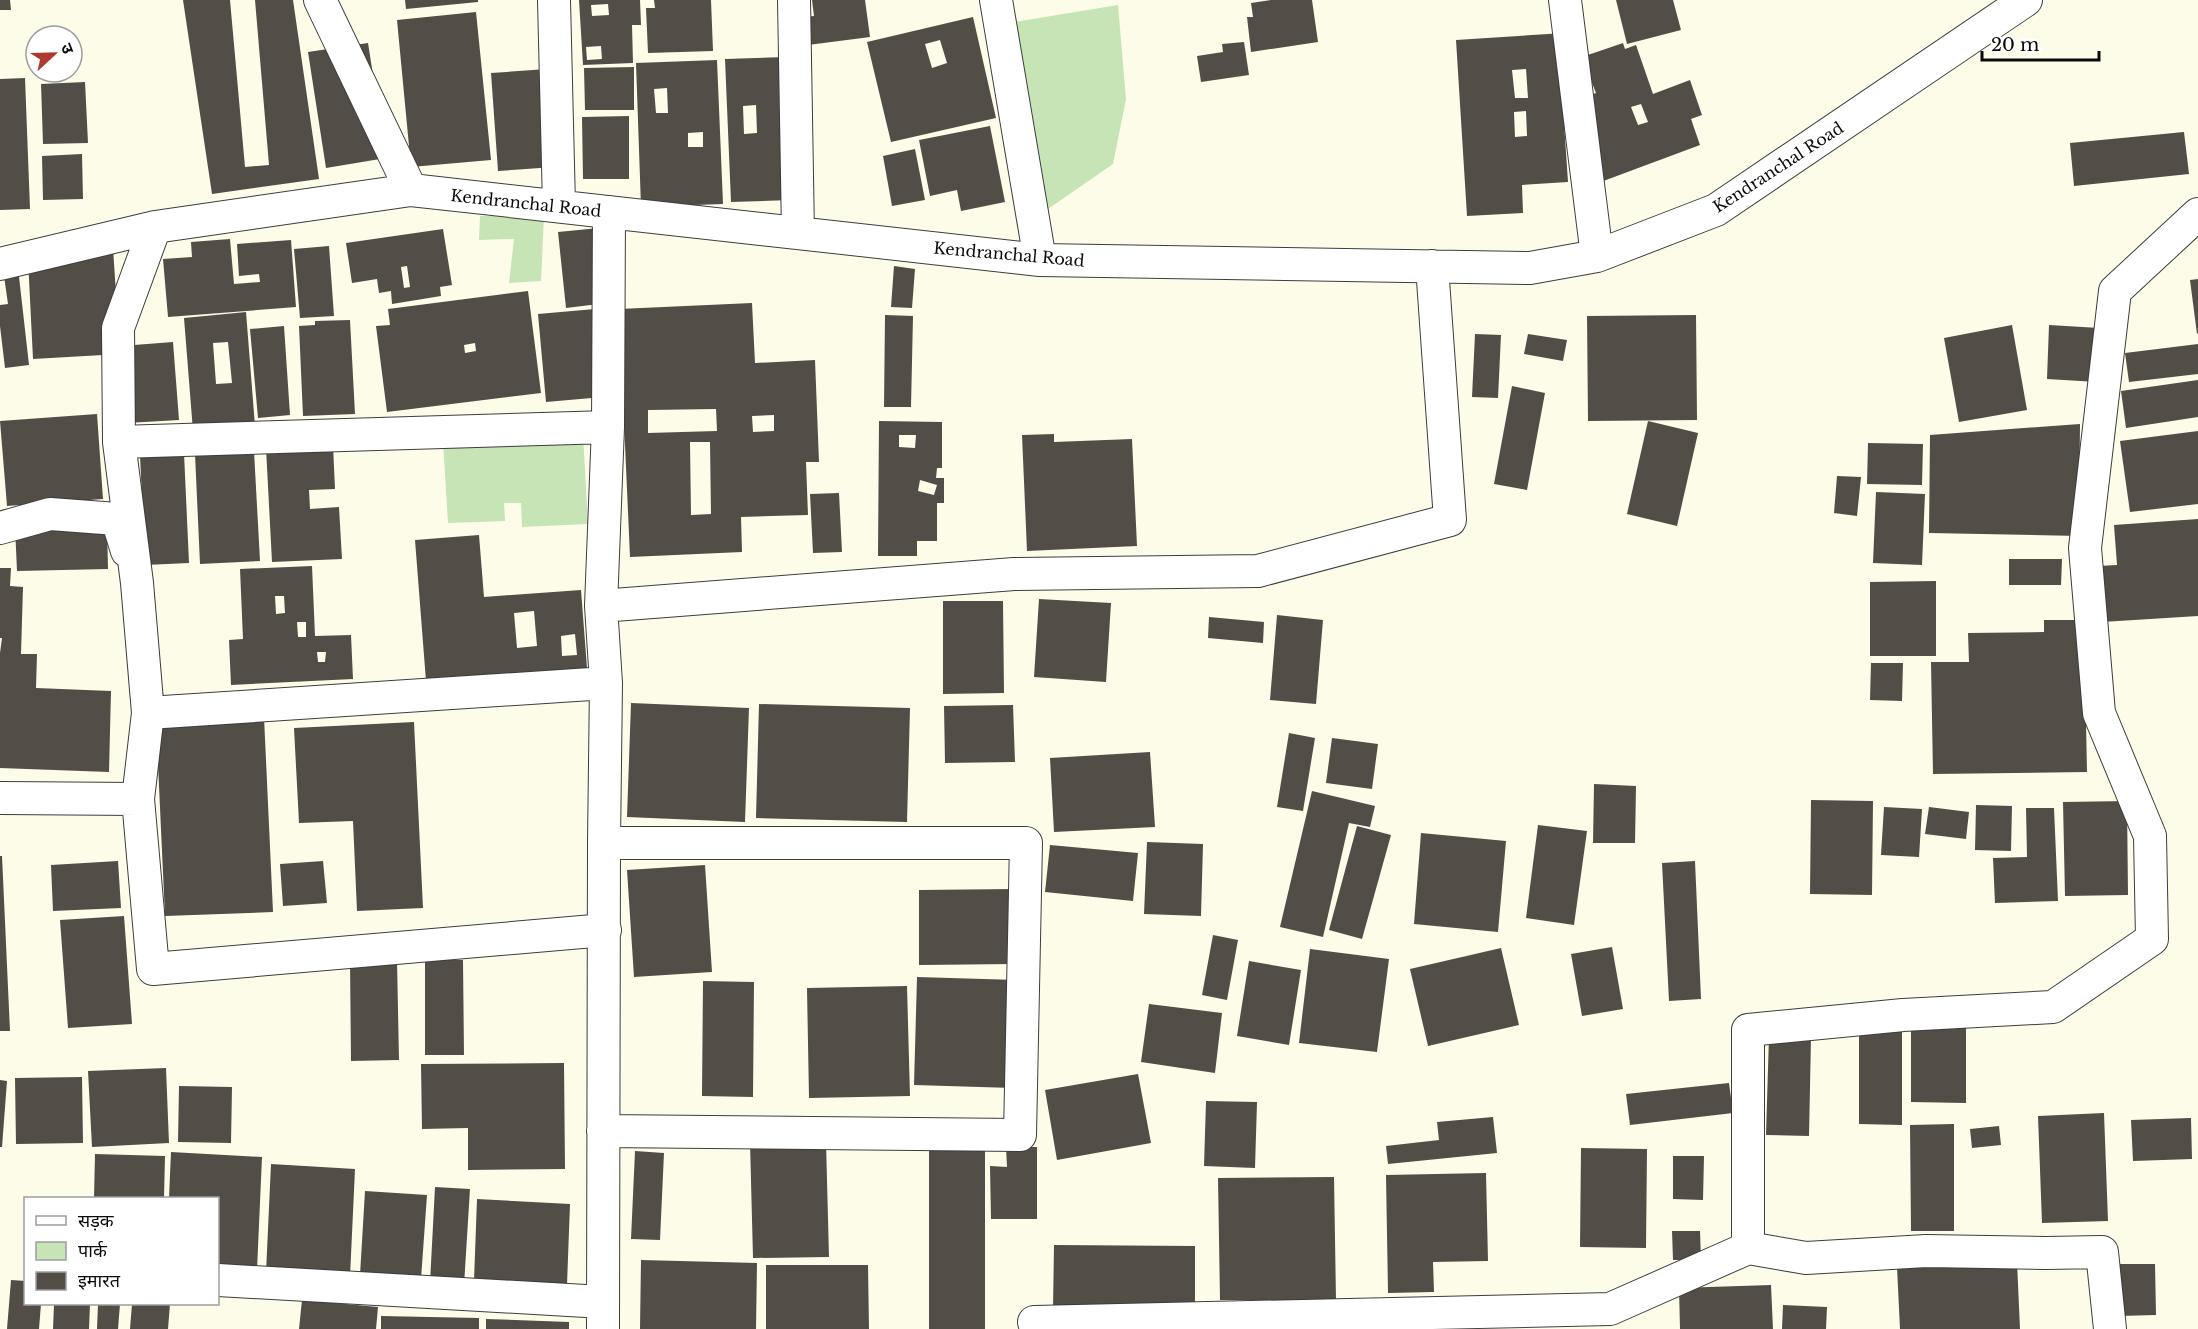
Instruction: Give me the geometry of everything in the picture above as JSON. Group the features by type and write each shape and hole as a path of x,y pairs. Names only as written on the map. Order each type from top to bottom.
{"street":[{"path":"320,0 411,190"},
{"path":"554,0 559,206"},
{"path":"794,0 798,233"},
{"path":"996,0 1040,260"},
{"path":"1564,0 1597,256"},
{"name":"Kendranchal Road","path":"0,264 155,227 411,190 1040,260 1530,268 1597,256 1716,210 2026,0"},
{"path":"219,1280 603,1315 606,683 601,606 608,427 609,212"},
{"path":"1748,1248 1748,1030 1903,1015 2053,1007 2152,939 2150,836 2099,713 2085,549 2115,291 2198,214"},
{"path":"155,227 118,328 119,442 137,583 148,713 138,799 153,969 605,930"},
{"path":"601,606 1014,574 1258,571 1450,520 1432,266"},
{"path":"119,442 608,427"},
{"path":"0,528 50,513 117,519 137,583"},
{"path":"148,713 606,683"},
{"path":"0,798 138,799"},
{"path":"603,1131 1020,1135 1026,843 604,843"},
{"path":"1036,1329 1034,1322 1610,1309 1748,1248 1806,1258 1926,1251 2102,1252 2110,1329"}],"green space":[{"path":"1118,5 1126,99 1113,164 1048,209 1009,23"},
{"path":"480,216 544,216 541,281 509,283 514,239 479,240"},
{"path":"583,434 588,524 522,527 521,503 504,503 505,521 448,523 443,441"}],"building":[{"path":"0,0 10,0 11,10 0,10"},
{"path":"183,0 230,0 245,167 269,165 255,0 293,0 319,179 212,194"},
{"path":"405,0 478,0 478,2 406,9"},
{"path":"579,0 640,0 641,25 632,25 633,63 583,65","holes":["608,4 609,15 592,16 591,5","601,46 602,59 587,60 586,47"]},
{"path":"654,0 711,0 713,51 648,53 646,8 655,8"},
{"path":"812,0 865,0 870,37 808,45 804,17 814,16"},
{"path":"1271,0 1312,0 1318,42 1251,52 1247,17 1253,17 1251,3"},
{"path":"1616,0 1673,0 1681,30 1627,44"},
{"path":"476,12 491,160 411,167 397,20"},
{"path":"973,17 996,118 891,142 867,42","holes":["940,40 947,63 932,68 925,44"]},
{"path":"1564,33 1560,65 1568,182 1522,185 1523,213 1467,216 1456,40","holes":["1526,69 1528,98 1515,98 1512,70","1526,111 1527,136 1515,137 1514,112"]},
{"path":"1244,42 1249,75 1201,82 1197,56 1223,52 1222,44"},
{"path":"368,43 386,158 326,168 308,52"},
{"path":"1623,43 1625,49 1636,45 1653,94 1690,80 1702,115 1691,119 1700,145 1598,183 1586,150 1600,145 1582,99 1596,93 1582,57","holes":["1641,104 1648,122 1638,125 1631,107"]},
{"path":"786,57 791,200 731,202 725,59","holes":["756,105 757,133 744,134 743,106"]},
{"path":"717,60 723,204 641,207 636,63","holes":["667,88 668,113 656,113 654,89","703,132 703,147 688,147 688,133"]},
{"path":"634,67 634,110 585,110 584,68"},
{"path":"547,69 554,167 498,171 491,73"},
{"path":"24,78 30,209 0,210 0,79"},
{"path":"84,82 88,143 43,144 41,84 84,84"},
{"path":"629,116 629,179 583,179 582,117"},
{"path":"990,126 1005,202 961,211 957,190 930,196 919,140"},
{"path":"2184,132 2189,174 2074,186 2070,143"},
{"path":"915,149 925,200 892,206 883,156"},
{"path":"82,154 83,199 43,200 42,156"},
{"path":"599,228 607,303 566,308 558,232"},
{"path":"443,229 452,285 440,287 441,296 392,304 391,291 379,293 377,279 352,283 346,243","holes":["407,266 410,287 404,288 401,267"]},
{"path":"230,239 234,284 260,282 259,274 239,276 237,244 291,240 296,307 168,317 163,259 192,257 191,242"},
{"path":"329,246 334,316 300,318 294,249"},
{"path":"113,248 120,354 33,359 28,259"},
{"path":"894,266 915,269 912,308 891,307"},
{"path":"18,268 29,365 5,368 0,305 8,304 3,269"},
{"path":"2198,279 2198,333 2197,334 2190,280"},
{"path":"528,291 541,393 387,412 376,326 390,325 388,309","holes":["475,343 476,351 465,353 464,345"]},
{"path":"752,303 755,363 815,360 819,462 806,462 808,515 741,517 742,552 630,557 619,309","holes":["716,409 717,431 648,433 648,410","774,415 774,431 753,432 752,416","690,442 710,442 711,514 691,515"]},
{"path":"595,309 603,397 546,402 538,314"},
{"path":"246,312 255,426 193,431 184,318","holes":["228,342 232,383 216,384 213,343"]},
{"path":"885,315 913,316 911,407 884,407"},
{"path":"1696,315 1697,420 1588,421 1587,316"},
{"path":"350,320 355,414 303,416 299,326 315,325 315,321"},
{"path":"2012,325 2027,410 1959,422 1944,338"},
{"path":"2049,325 2099,328 2097,382 2047,379"},
{"path":"284,326 290,415 258,418 250,329"},
{"path":"1475,334 1501,335 1498,398 1472,397"},
{"path":"1528,334 1567,340 1563,361 1524,354"},
{"path":"173,342 179,420 127,423 121,346"},
{"path":"2198,344 2198,374 2129,382 2125,353"},
{"path":"2198,380 2198,417 2126,428 2121,391"},
{"path":"1512,386 1545,393 1527,490 1494,484"},
{"path":"97,414 103,499 7,506 0,421"},
{"path":"879,421 942,422 942,468 937,468 936,478 944,478 944,503 937,503 937,541 917,541 917,556 878,556","holes":["899,435 916,435 915,448 899,447","920,480 937,485 934,495 918,491"]},
{"path":"1648,421 1698,433 1677,526 1627,514"},
{"path":"2080,424 2079,536 1929,533 1930,435"},
{"path":"2198,431 2198,504 2130,512 2120,441"},
{"path":"1054,434 1054,442 1132,439 1137,546 1027,551 1022,435"},
{"path":"1868,443 1923,444 1922,485 1867,484"},
{"path":"333,445 335,489 309,490 310,509 339,507 342,559 272,562 266,448"},
{"path":"254,451 260,561 200,564 195,454"},
{"path":"184,453 189,563 145,565 140,455"},
{"path":"1837,476 1861,477 1857,516 1834,513"},
{"path":"1876,492 1925,494 1922,565 1873,563"},
{"path":"839,493 842,552 813,553 810,494"},
{"path":"2198,519 2198,616 2102,622 2098,566 2117,565 2114,525"},
{"path":"107,525 108,569 17,571 15,527"},
{"path":"479,535 484,597 581,590 587,668 426,681 415,540","holes":["534,611 537,646 517,648 514,613","575,634 577,655 562,656 561,636"]},
{"path":"2009,559 2062,559 2061,585 2009,585"},
{"path":"312,566 315,636 351,635 353,679 231,685 229,640 243,639 240,569","holes":["275,596 284,596 285,613 276,614","297,622 306,622 306,637 298,637","317,652 326,652 325,662 318,662"]},
{"path":"0,568 11,568 10,586 23,587 21,654 37,654 36,688 111,691 109,772 0,768 2,638 0,638"},
{"path":"1936,581 1936,656 1870,656 1870,582"},
{"path":"1039,599 1111,603 1106,682 1034,677"},
{"path":"943,601 1003,601 1004,693 943,694"},
{"path":"1277,615 1323,620 1316,704 1270,700"},
{"path":"1209,617 1264,622 1263,643 1208,638"},
{"path":"2044,620 2084,620 2087,772 1933,774 1931,662 1969,662 1968,633 2044,632"},
{"path":"1871,663 1903,663 1902,701 1870,700"},
{"path":"631,703 749,708 745,822 627,817"},
{"path":"759,704 910,708 907,822 756,818"},
{"path":"1013,705 1015,762 945,763 944,706"},
{"path":"264,717 273,912 165,916 156,721"},
{"path":"414,722 423,908 357,911 353,821 299,823 294,728"},
{"path":"1289,733 1315,738 1303,811 1277,807"},
{"path":"1332,738 1378,744 1372,789 1326,783"},
{"path":"1150,752 1155,827 1054,832 1050,758"},
{"path":"1594,784 1636,786 1635,843 1593,843"},
{"path":"1312,791 1375,806 1370,827 1349,823 1323,937 1280,927"},
{"path":"1811,800 1873,801 1872,895 1810,894"},
{"path":"2127,801 2128,895 2065,896 2063,802"},
{"path":"1976,805 2012,806 2011,851 1975,850"},
{"path":"1884,807 1922,809 1919,857 1881,855"},
{"path":"1929,807 1969,812 1966,839 1925,834"},
{"path":"2026,808 2054,808 2058,901 1995,903 1993,858 2027,857"},
{"path":"1538,825 1587,831 1574,925 1526,918"},
{"path":"1357,826 1391,835 1362,939 1329,930"},
{"path":"1421,833 1506,841 1498,932 1414,924"},
{"path":"1147,842 1203,844 1201,916 1144,914"},
{"path":"1050,845 1138,853 1133,901 1045,892"},
{"path":"0,856 2,856 10,1031 0,1031"},
{"path":"118,861 121,908 53,911 51,865"},
{"path":"323,861 327,903 283,906 280,864"},
{"path":"1695,861 1701,999 1669,1001 1662,863"},
{"path":"705,865 712,972 634,977 627,870"},
{"path":"1013,889 1014,964 919,965 919,890"},
{"path":"124,916 132,1024 68,1028 60,920"},
{"path":"1213,935 1238,940 1227,1000 1202,995"},
{"path":"1612,947 1623,1009 1582,1016 1571,954"},
{"path":"1501,948 1519,1025 1428,1046 1410,969"},
{"path":"1310,949 1389,959 1377,1052 1299,1043"},
{"path":"350,960 397,960 399,1060 351,1061"},
{"path":"425,960 463,960 464,1055 425,1055"},
{"path":"1249,961 1301,970 1289,1045 1237,1036"},
{"path":"917,977 1017,980 1013,1088 914,1085"},
{"path":"703,981 754,982 753,1097 702,1096"},
{"path":"907,986 910,1096 809,1098 807,988"},
{"path":"1149,1004 1222,1013 1215,1073 1141,1062"},
{"path":"1859,1024 1902,1025 1902,1125 1859,1124"},
{"path":"1911,1027 1966,1027 1966,1103 1911,1102"},
{"path":"1769,1036 1811,1037 1809,1136 1766,1135"},
{"path":"564,1063 565,1169 468,1170 468,1128 422,1129 421,1064"},
{"path":"166,1068 169,1143 92,1147 88,1071"},
{"path":"1138,1074 1151,1143 1057,1160 1045,1090"},
{"path":"82,1077 83,1143 16,1144 15,1078"},
{"path":"0,1080 7,1081 2,1147 0,1147"},
{"path":"1729,1083 1733,1113 1630,1125 1626,1094"},
{"path":"179,1086 232,1087 231,1143 178,1142"},
{"path":"1206,1101 1257,1102 1255,1168 1204,1166"},
{"path":"2104,1113 2108,1221 2042,1223 2038,1116"},
{"path":"1493,1117 1497,1153 1388,1164 1386,1146 1439,1140 1437,1122"},
{"path":"2191,1118 2192,1159 2133,1161 2131,1120"},
{"path":"1954,1124 1954,1231 1911,1231 1910,1125"},
{"path":"1999,1126 2001,1145 1972,1148 1970,1129"},
{"path":"750,1142 826,1142 829,1257 753,1258"},
{"path":"1006,1147 1037,1147 1037,1219 991,1219 990,1166 1007,1167"},
{"path":"1581,1148 1647,1149 1646,1248 1580,1247"},
{"path":"929,1149 985,1149 985,1329 929,1329"},
{"path":"635,1151 664,1153 660,1240 631,1239"},
{"path":"171,1152 262,1157 257,1270 219,1269 219,1197 169,1197"},
{"path":"95,1154 165,1156 164,1197 94,1197"},
{"path":"1673,1156 1704,1156 1703,1200 1673,1199"},
{"path":"271,1164 355,1169 350,1277 266,1273"},
{"path":"1486,1173 1488,1261 1433,1262 1434,1292 1388,1293 1386,1175"},
{"path":"1334,1177 1336,1300 1220,1300 1218,1178"},
{"path":"435,1187 470,1189 464,1285 430,1283"},
{"path":"365,1191 427,1195 421,1279 360,1275"},
{"path":"477,1199 570,1204 567,1285 474,1281"},
{"path":"1672,1231 1700,1231 1701,1260 1673,1260"},
{"path":"1054,1245 1195,1246 1195,1309 1053,1309"},
{"path":"641,1260 757,1263 756,1329 640,1329"},
{"path":"2017,1262 2020,1329 1900,1329 1897,1267"},
{"path":"2118,1264 2155,1264 2156,1315 2118,1316"},
{"path":"766,1265 868,1265 869,1329 766,1329"},
{"path":"11,1280 24,1281 24,1305 41,1305 39,1329 7,1329"},
{"path":"1771,1285 1773,1329 1680,1329 1679,1288"},
{"path":"302,1300 378,1307 376,1329 299,1329"},
{"path":"54,1305 90,1305 89,1329 53,1329"},
{"path":"98,1305 120,1305 118,1329 97,1329"},
{"path":"132,1305 170,1305 168,1329 130,1329"},
{"path":"1783,1305 1827,1307 1826,1329 1782,1329"},
{"path":"381,1316 479,1318 479,1329 381,1329"},
{"path":"486,1319 569,1322 569,1329 486,1329"}]}
